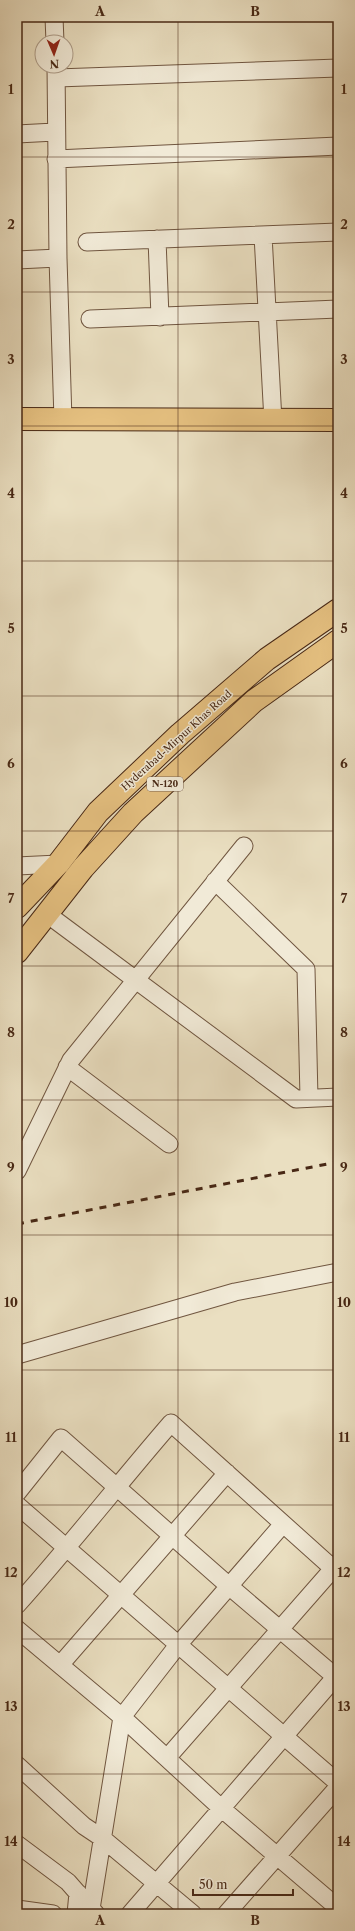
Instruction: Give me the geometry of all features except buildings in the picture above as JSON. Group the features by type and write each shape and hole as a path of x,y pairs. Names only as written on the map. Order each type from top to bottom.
{"main road":[{"path":"17,419 273,421 338,420"},
{"name":"Hyderabad-Mirpur Khas Road","path":"17,907 58,864 98,812 180,734 267,659 338,610"},
{"name":"N-120","path":"17,952 83,868 133,813 254,701 338,641"}],"street":[{"path":"54,17 55,34"},
{"path":"74,72 338,68"},
{"path":"56,74 55,132 63,420"},
{"path":"17,134 55,132"},
{"path":"56,159 338,146"},
{"path":"87,242 338,232"},
{"path":"263,235 273,421"},
{"path":"157,239 160,317"},
{"path":"17,260 58,258"},
{"path":"90,319 338,309"},
{"path":"17,1172 71,1060 244,846"},
{"path":"17,866 58,864"},
{"path":"215,881 306,969 309,1098"},
{"path":"47,914 296,1099 338,1097"},
{"path":"67,1067 169,1144"},
{"path":"17,1355 235,1292 338,1272"},
{"path":"17,1605 67,1549 115,1487 171,1422 283,1524 336,1568 279,1630 229,1690 167,1758"},
{"path":"17,1493 61,1438 279,1630 337,1677 283,1737 130,1914"},
{"path":"60,1664 227,1473"},
{"path":"17,1505 121,1594 283,1737 338,1783"},
{"path":"88,1912 122,1716 178,1645 283,1524"},
{"path":"17,1629 122,1716 221,1808 277,1857 336,1903"},
{"path":"17,1765 84,1826 102,1838 194,1914"},
{"path":"226,1914 338,1787"},
{"path":"18,1844 68,1882 78,1893 88,1912"},
{"path":"17,1909 53,1914"}],"railway":[{"path":"17,1224 338,1162"}]}
